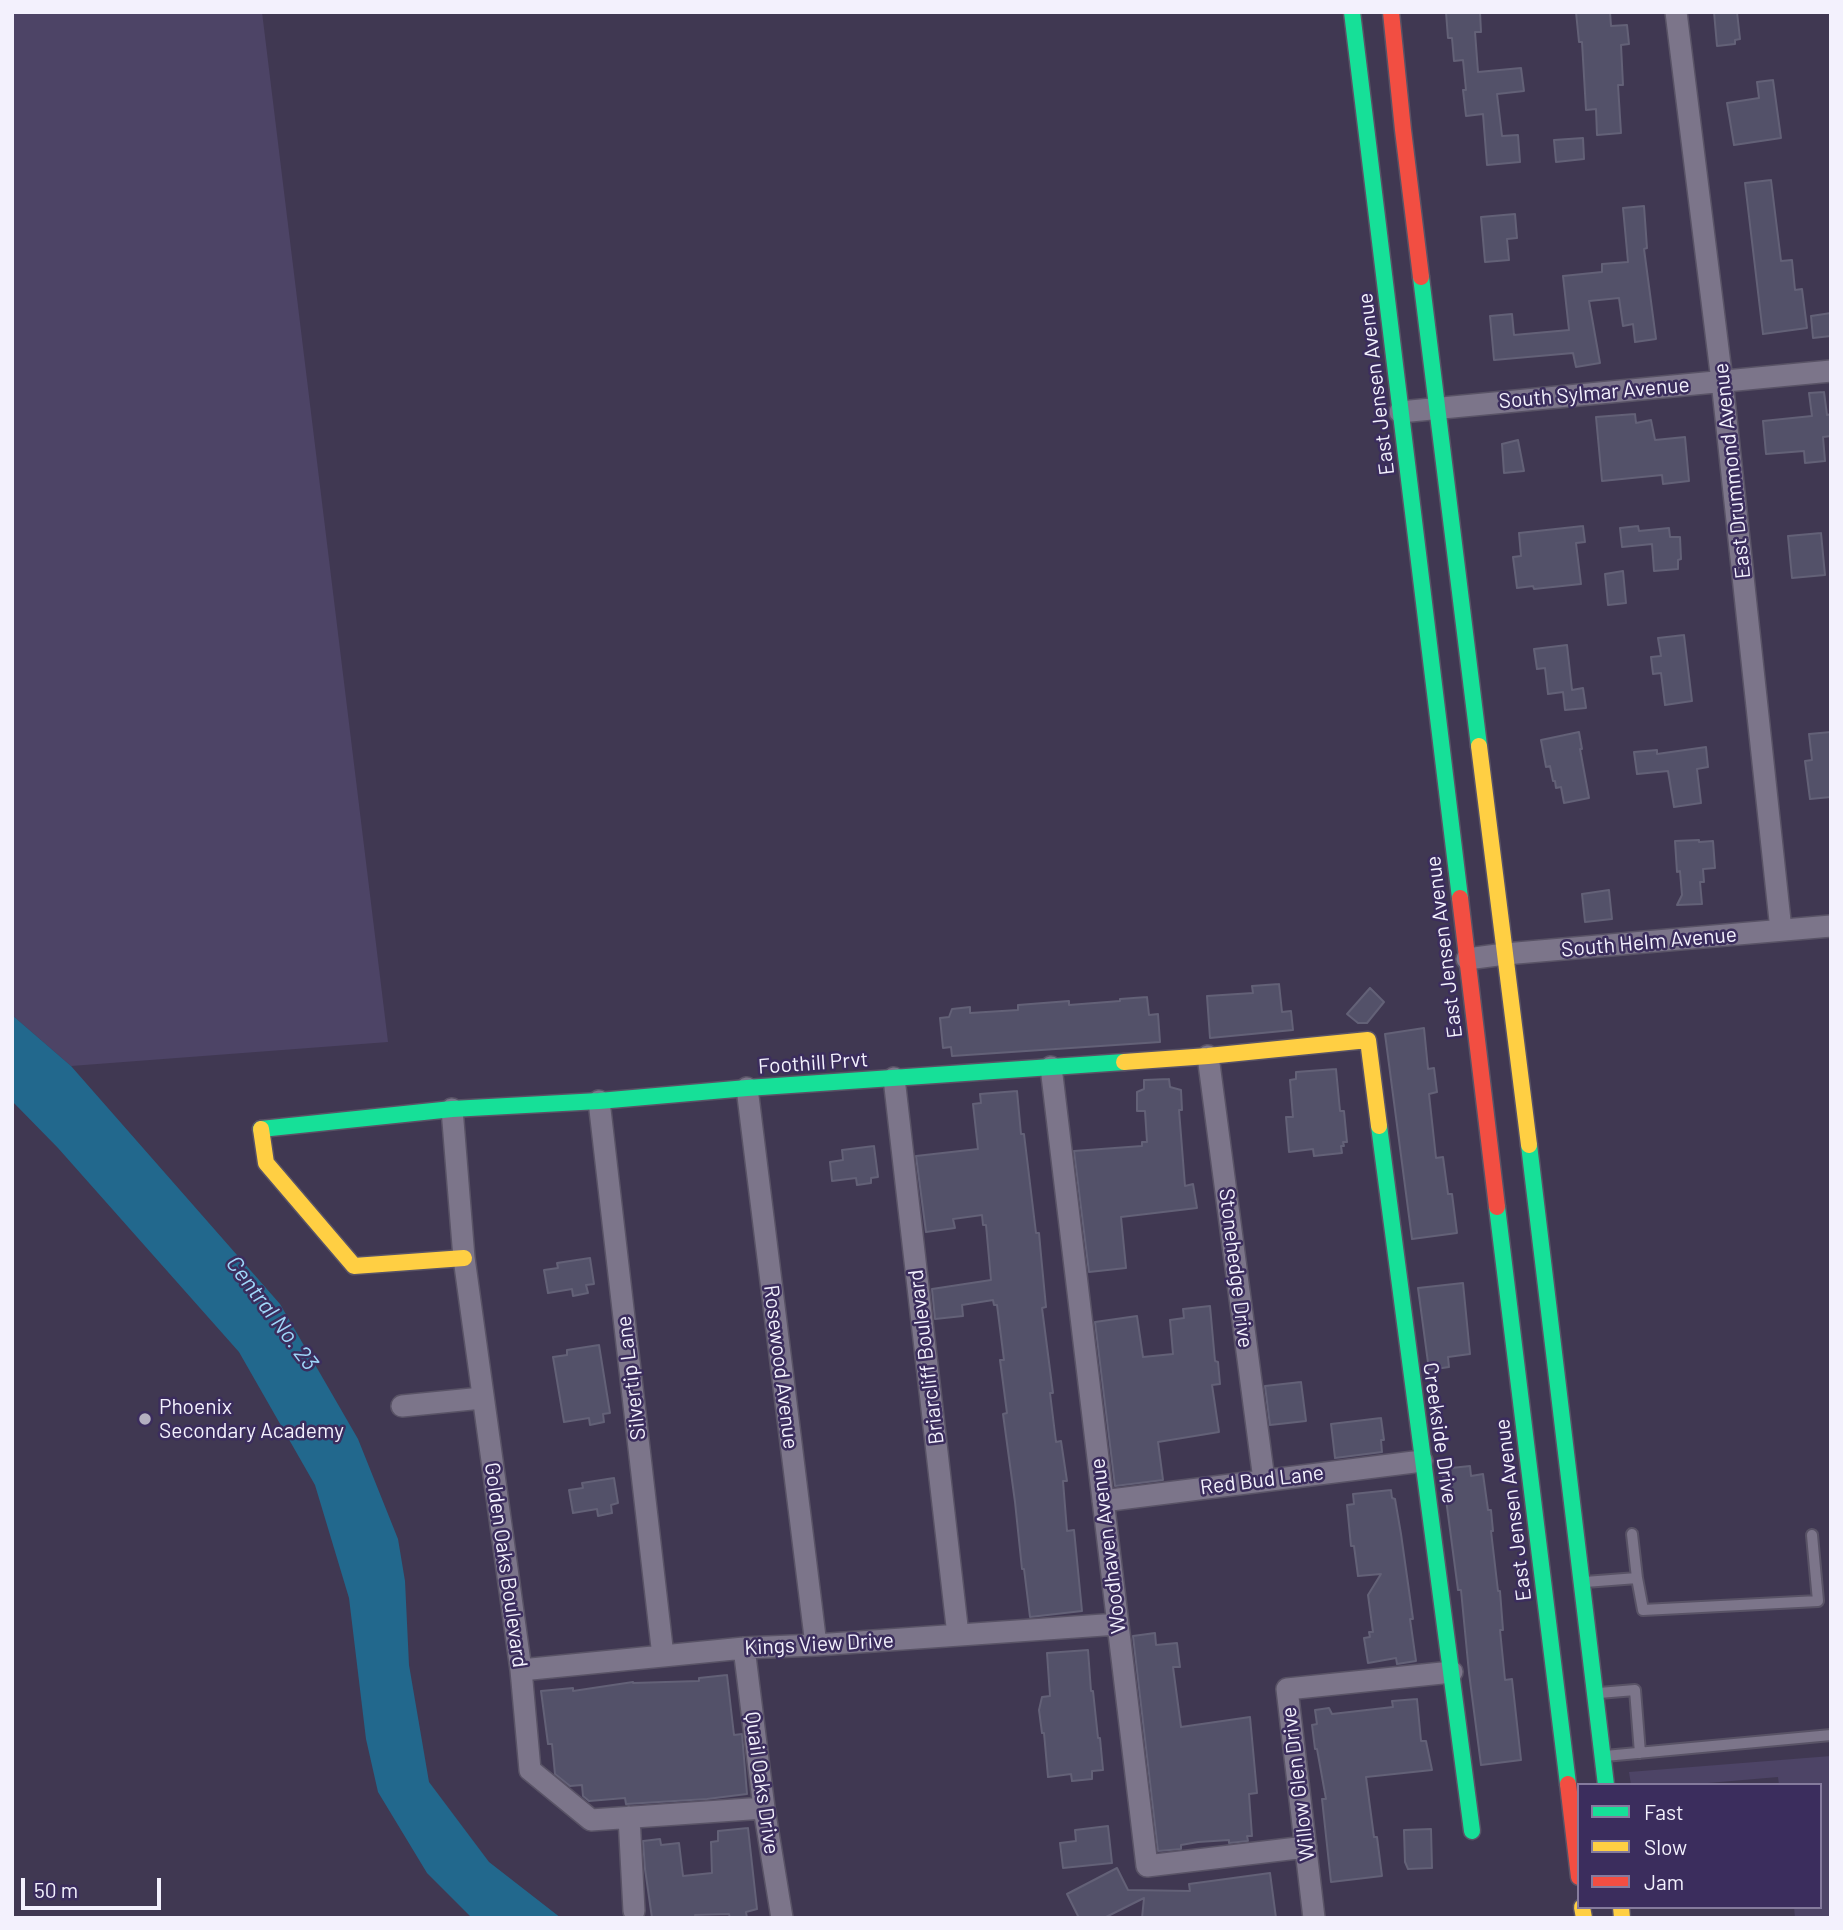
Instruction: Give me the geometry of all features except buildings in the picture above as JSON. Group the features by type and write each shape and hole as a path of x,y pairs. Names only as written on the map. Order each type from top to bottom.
{"main road":[{"name":"East Jensen Avenue","path":"1352,12 1577,1861"},
{"path":"1391,12 1403,130 1606,1783"},
{"name":"Foothill Prvt","path":"464,1258 354,1266 265,1163 261,1128 452,1109 598,1101 1208,1056 1368,1040"},
{"name":"Creekside Drive","path":"1368,1040 1472,1831"}],"street":[{"name":"East Drummond Avenue","path":"1676,12 1722,381 1781,930"},
{"name":"South Sylmar Avenue","path":"1400,412 1831,372"},
{"name":"South Helm Avenue","path":"1467,959 1831,926"},
{"name":"Stonehedge Drive","path":"1208,1056 1264,1480"},
{"name":"Woodhaven Avenue","path":"1051,1067 1147,1866 1306,1847"},
{"name":"Briarcliff Boulevard","path":"894,1078 958,1635"},
{"name":"Rosewood Avenue","path":"747,1088 816,1645"},
{"name":"Silvertip Lane","path":"598,1101 663,1656"},
{"name":"Golden Oaks Boulevard","path":"452,1109 464,1258 521,1670 530,1770 591,1820 764,1808"},
{"path":"402,1406 482,1398"},
{"name":"Red Bud Lane","path":"1102,1501 1422,1461"},
{"name":"Kings View Drive","path":"521,1670 744,1648 1118,1624"},
{"name":"Quail Oaks Drive","path":"744,1648 764,1808 782,1918"},
{"name":"Willow Glen Drive","path":"1314,1918 1287,1689 1452,1672"},
{"path":"629,1817 634,1911"}],"lane":[{"path":"1632,1534 1643,1610 1818,1601 1812,1535"},
{"path":"1582,1583 1637,1578"},
{"path":"1595,1693 1635,1690 1640,1753"},
{"path":"1602,1756 1831,1735"}],"shaded area":[{"path":"12,12 262,12 388,1042 71,1066 12,1015"},
{"path":"1831,1756 1831,1918 1795,1918 1794,1909 1822,1909 1822,1783 1779,1783 1778,1777 1708,1783 1631,1783 1629,1772"}],"water":[{"name":"Central No. 23","path":"12,1015 71,1066 280,1304 358,1439 398,1539 405,1581 409,1665 429,1782 489,1862 561,1918 472,1918 427,1873 378,1792 366,1739 349,1598 315,1485 239,1352 58,1148 12,1101"}],"traffic: fast":[{"path":"1352,12 1460,898"},
{"path":"1421,277 1479,746"},
{"path":"261,1129 452,1109 599,1101 1124,1062"},
{"path":"1379,1126 1472,1831"},
{"path":"1529,1145 1606,1783"},
{"path":"1497,1207 1568,1784"}],"traffic: slow":[{"path":"1479,746 1529,1145"},
{"path":"1124,1062 1368,1040 1379,1126"},
{"path":"261,1129 266,1163 354,1266 464,1258"},
{"path":"1582,1909 1584,1918"},
{"path":"1621,1909 1622,1918"}],"traffic: jam":[{"path":"1391,12 1421,277"},
{"path":"1460,898 1497,1207"},
{"path":"1568,1784 1577,1860"}],"place":[{"name":"Phoenix Secondary Academy","path":"145,1419"}]}
